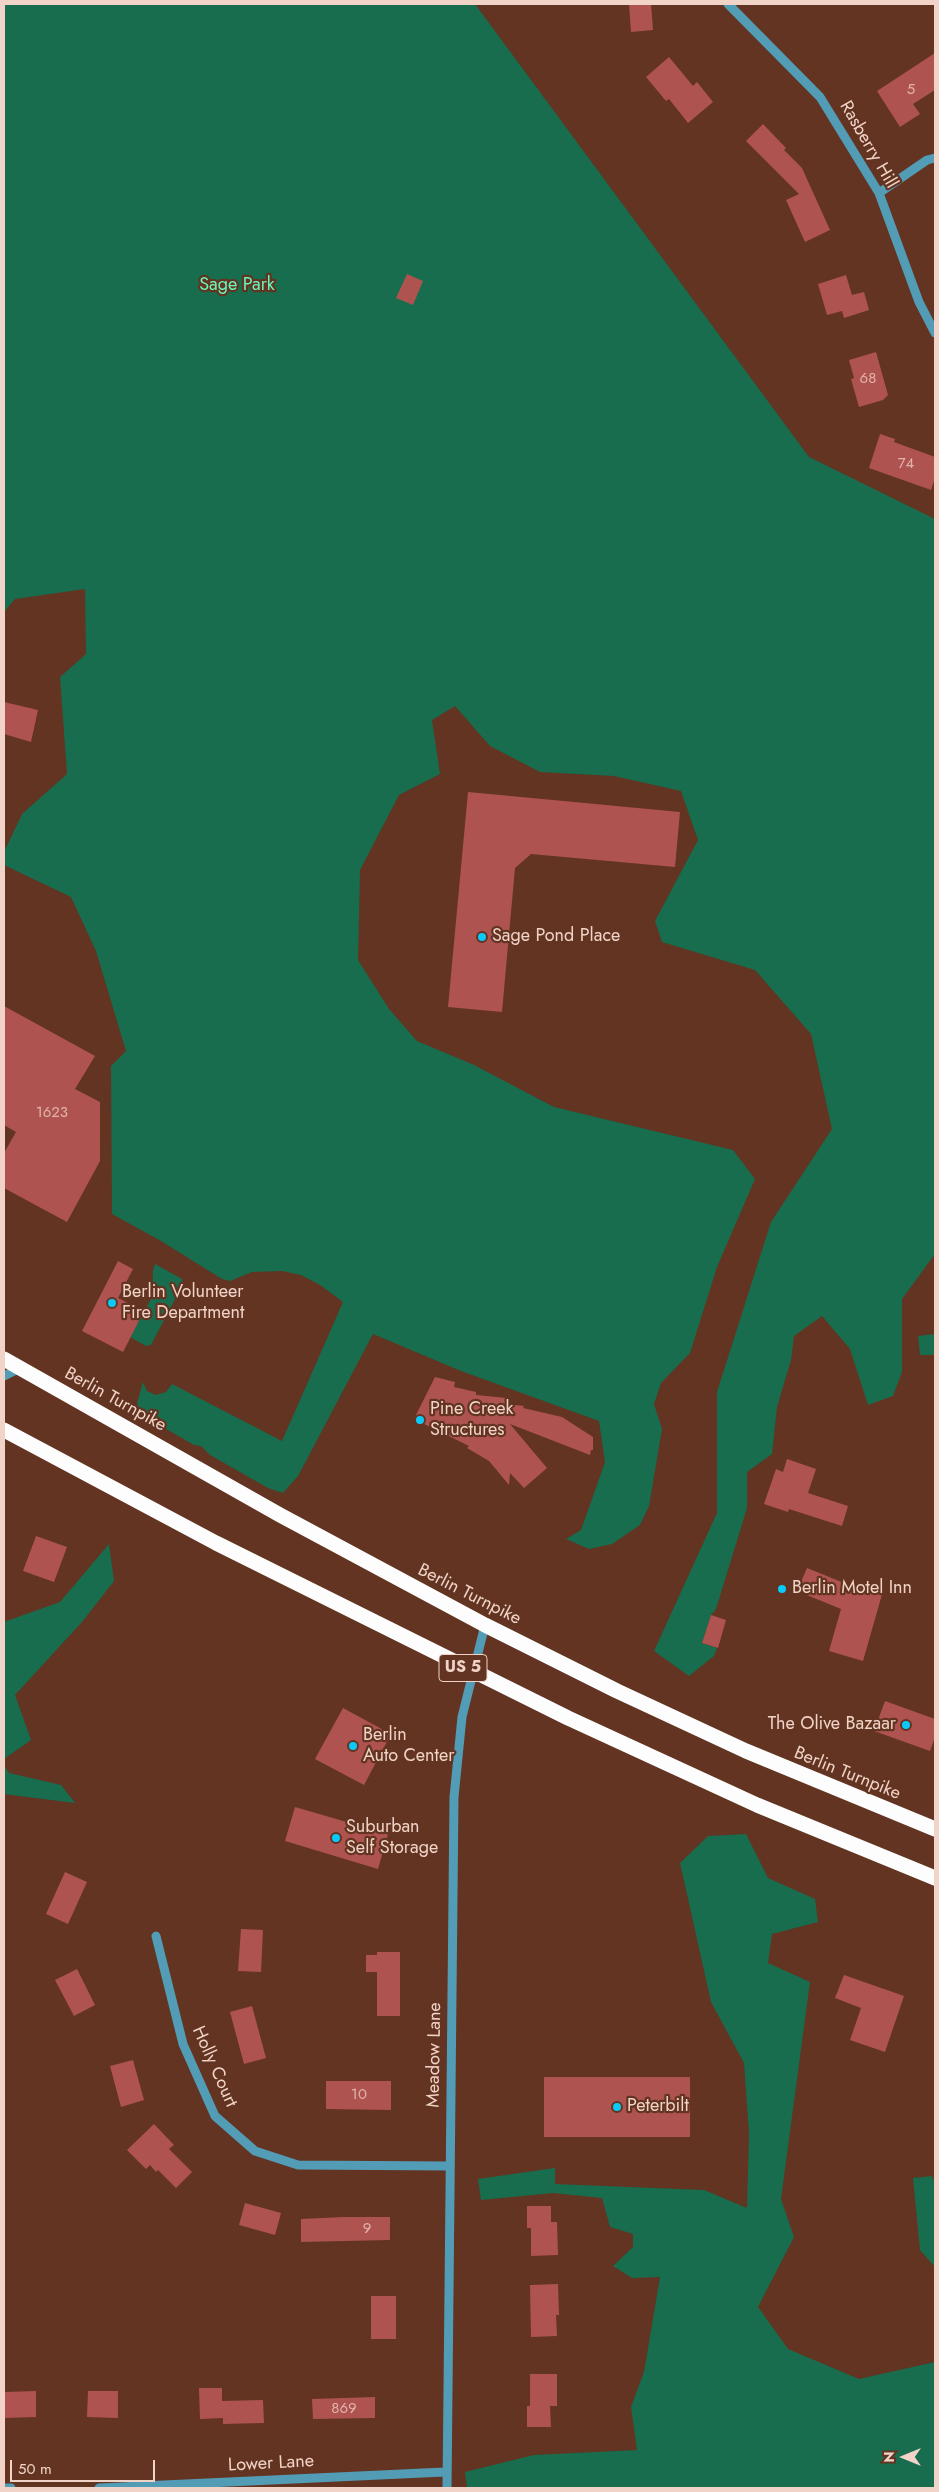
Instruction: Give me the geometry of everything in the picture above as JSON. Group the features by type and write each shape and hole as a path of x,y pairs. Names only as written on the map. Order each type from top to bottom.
{"highway":[{"name":"Berlin Turnpike","path":"4,1359 280,1515 485,1625 617,1691 746,1751 935,1829"},
{"name":"US 5","path":"4,1430 216,1543 472,1672 652,1758 757,1805 935,1878"}],"street":[{"name":"Rasberry Hill","path":"728,4 820,97 879,193 919,302 935,333"},
{"path":"879,193 927,160 935,158"},
{"path":"4,1376 20,1368"},
{"name":"Meadow Lane","path":"446,2488 454,1797 462,1717 485,1625"},
{"name":"Holly Court","path":"156,1936 183,2044 215,2116 255,2151 298,2165 450,2166"},
{"name":"Lower Lane","path":"99,2488 445,2472"},
{"path":"4,2488 11,2488"}],"green space":[{"name":"Sage Park","path":"4,4 475,4 809,457 935,519 935,1254 902,1299 902,1372 893,1396 868,1405 850,1349 822,1316 794,1336 791,1360 777,1407 772,1454 747,1472 747,1508 716,1609 711,1615 702,1643 717,1648 714,1656 689,1676 654,1651 717,1513 717,1392 771,1222 832,1129 811,1034 755,970 662,942 655,921 698,840 681,791 614,776 540,772 490,746 455,706 432,720 440,774 399,795 360,870 358,960 389,1009 417,1041 474,1065 554,1107 733,1150 755,1179 717,1267 690,1353 661,1383 654,1404 662,1429 649,1506 640,1525 612,1544 589,1549 566,1539 581,1530 605,1462 599,1421 461,1371 373,1334 298,1476 283,1493 268,1488 210,1455 201,1446 194,1445 140,1414 137,1403 143,1382 147,1391 156,1395 166,1392 172,1384 282,1441 343,1302 320,1285 301,1275 282,1271 252,1272 230,1281 222,1279 161,1241 112,1214 111,1066 126,1051 96,951 71,897 4,865 4,852 22,814 67,774 60,677 86,654 85,589 15,599 4,612"},
{"path":"155,1264 182,1279 183,1284 151,1345 146,1346 130,1337 152,1297"},
{"path":"935,1334 935,1355 920,1355 918,1336"},
{"path":"109,1544 114,1581 82,1622 15,1695 31,1740 4,1759 4,1622 60,1602"},
{"path":"4,1765 9,1773 61,1785 75,1803 4,1794"},
{"path":"746,1834 768,1878 815,1899 818,1922 772,1934 768,1963 810,1982 781,2199 794,2237 758,2307 788,2349 859,2379 935,2362 935,2488 467,2488 465,2472 534,2455 637,2450 631,2407 644,2372 660,2277 632,2278 613,2266 633,2247 633,2234 610,2227 602,2198 553,2193 481,2200 478,2179 555,2168 555,2184 704,2190 747,2208 749,2133 744,2063 711,2002 680,1863 708,1836"},
{"path":"932,2176 935,2183 935,2267 920,2250 913,2178"}],"building":[{"path":"629,4 651,4 653,30 631,32"},
{"path":"935,53 935,90 913,104 920,114 900,127 877,91"},
{"path":"669,57 693,86 697,82 713,102 688,123 669,99 666,101 646,77"},
{"path":"763,124 786,148 784,150 802,168 830,230 805,242 786,200 799,194 746,141"},
{"path":"407,274 423,281 413,305 396,298"},
{"path":"846,275 852,295 864,292 869,310 844,318 842,311 827,315 818,284"},
{"path":"876,352 888,395 883,400 859,407 851,379 854,378 849,360"},
{"path":"880,434 895,439 894,442 935,457 935,478 931,490 869,468"},
{"path":"4,702 38,710 31,742 4,734"},
{"name":"Sage Pond Place","path":"468,792 680,812 675,867 531,854 515,868 502,1012 448,1007"},
{"path":"4,1006 95,1056 75,1089 100,1102 100,1161 67,1222 4,1188 4,1153 16,1132 4,1125"},
{"name":"Berlin Volunteer Fire Department","path":"118,1261 133,1269 118,1298 144,1311 123,1352 82,1331"},
{"path":"435,1377 455,1382 454,1387 476,1392 476,1395 507,1398 506,1404 524,1406 523,1408 562,1417 593,1437 593,1450 591,1450 590,1455 510,1424 547,1468 524,1488 510,1473 509,1485 489,1461 467,1448 469,1446 414,1419"},
{"path":"787,1459 816,1469 808,1493 848,1506 842,1526 789,1509 788,1512 764,1504 776,1469 783,1472"},
{"path":"36,1536 67,1547 54,1582 23,1571"},
{"path":"807,1568 849,1585 850,1581 883,1591 863,1661 829,1651 841,1609 797,1591"},
{"path":"711,1615 726,1620 718,1648 702,1643"},
{"name":"The Olive Bazaar","path":"885,1701 935,1719 935,1737 930,1751 874,1731"},
{"name":"Berlin Auto Center","path":"343,1708 391,1734 364,1785 315,1759"},
{"name":"Suburban Self Storage","path":"295,1807 388,1834 378,1869 285,1841"},
{"path":"65,1872 87,1882 68,1924 46,1914"},
{"path":"241,1929 263,1930 261,1972 238,1971"},
{"path":"377,1952 400,1952 400,2016 377,2016 377,1972 366,1972 366,1955 377,1955"},
{"path":"77,1969 95,2005 74,2016 55,1980"},
{"path":"844,1975 904,1996 885,2052 850,2040 861,2008 835,1998"},
{"path":"252,2006 266,2058 244,2064 230,2012"},
{"path":"133,2060 144,2100 121,2107 110,2066"},
{"name":"Peterbilt","path":"544,2077 690,2077 690,2137 544,2137"},
{"path":"326,2081 391,2081 391,2110 326,2109"},
{"path":"154,2124 174,2145 169,2149 192,2172 176,2188 158,2170 156,2172 150,2165 146,2169 127,2150"},
{"path":"245,2203 281,2213 275,2235 239,2225"},
{"path":"527,2206 551,2206 551,2222 557,2222 558,2255 531,2256 531,2228 527,2228"},
{"path":"390,2217 390,2240 301,2242 301,2219"},
{"path":"558,2284 559,2315 556,2315 557,2336 531,2337 530,2285"},
{"path":"371,2296 396,2296 396,2339 371,2339"},
{"path":"530,2374 557,2374 557,2406 550,2406 551,2427 527,2427 527,2406 530,2406"},
{"path":"199,2388 222,2388 222,2401 263,2400 264,2423 223,2424 223,2418 200,2419"},
{"path":"36,2391 36,2417 4,2418 4,2392"},
{"path":"88,2391 118,2391 118,2418 87,2417"},
{"path":"375,2397 375,2418 313,2419 312,2399"}],"place":[{"name":"Sage Pond Place","path":"482,937"},
{"name":"Berlin Volunteer Fire Department","path":"112,1303"},
{"name":"Pine Creek Structures","path":"420,1420"},
{"name":"Berlin Motel Inn","path":"782,1589"},
{"name":"The Olive Bazaar","path":"906,1725"},
{"name":"Berlin Auto Center","path":"353,1746"},
{"name":"Suburban Self Storage","path":"336,1838"},
{"name":"Peterbilt","path":"617,2107"}]}
